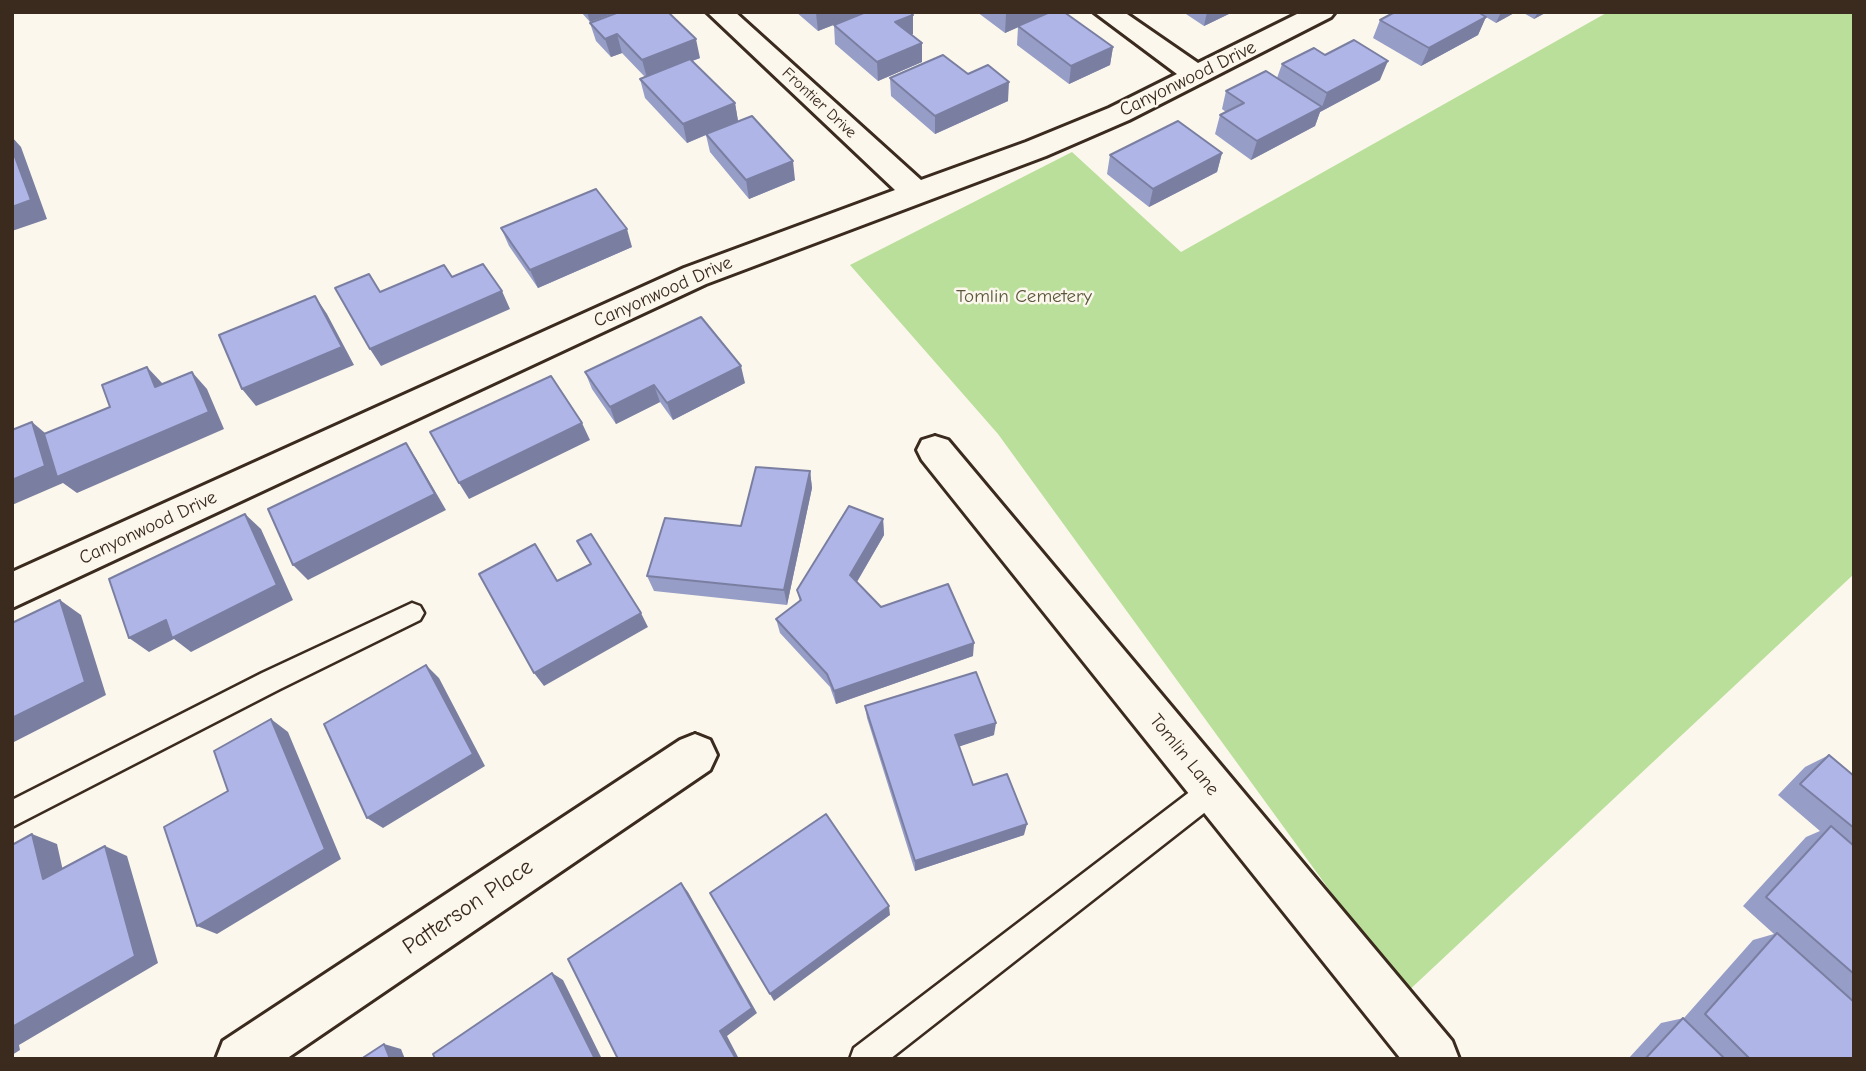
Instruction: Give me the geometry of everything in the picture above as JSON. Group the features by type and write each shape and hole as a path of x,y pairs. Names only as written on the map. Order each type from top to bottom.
{"street":[{"name":"Frontier Drive","path":"720,12 918,194"},
{"path":"1107,12 1197,75"},
{"name":"Canyonwood Drive","path":"12,591 695,276 1036,149 1119,114 1322,12"},
{"name":"Tomlin Lane","path":"935,450 1434,1059"},
{"name":"Patterson Place","path":"241,1059 695,755"}],"lane":[{"path":"12,814 271,681 411,613"},
{"path":"865,1059 1213,790"}],"green space":[{"name":"Tomlin Cemetery","path":"1608,12 1854,12 1854,574 1405,994 998,434 850,265 1072,152 1181,252"}],"building":[{"path":"619,12 668,12 696,39 642,60 617,34 605,39 590,23"},
{"path":"866,12 910,12 913,15 895,22 922,43 877,62 834,25"},
{"path":"1050,12 1064,12 1113,47 1071,66 1018,26"},
{"path":"1395,12 1478,12 1486,17 1429,48 1380,20"},
{"path":"1354,40 1388,61 1327,93 1282,64 1314,48 1325,55"},
{"path":"943,55 968,74 988,65 1009,82 935,116 890,78"},
{"path":"690,59 735,103 683,124 640,79"},
{"path":"1266,71 1322,107 1257,141 1220,115 1244,103 1226,91"},
{"path":"752,116 793,161 746,180 706,134"},
{"path":"1178,121 1222,153 1153,189 1110,155"},
{"path":"12,149 31,200 12,207"},
{"path":"596,189 627,229 530,270 501,228"},
{"path":"483,264 502,291 370,349 335,288 369,274 380,292 444,265 452,277"},
{"path":"315,296 342,347 242,389 219,335"},
{"path":"701,317 741,366 667,403 654,385 610,407 585,372"},
{"path":"147,367 155,387 192,372 209,412 57,477 44,434 110,407 102,385"},
{"path":"551,376 582,423 459,483 430,432"},
{"path":"32,422 45,466 12,480 12,430"},
{"path":"406,443 435,494 293,565 268,509"},
{"path":"756,467 810,471 784,590 647,576 665,518 741,526"},
{"path":"849,506 883,519 850,575 881,607 948,584 974,643 834,691 827,674 776,619 801,600 797,590"},
{"path":"245,514 277,585 172,638 166,620 129,638 109,579"},
{"path":"591,534 641,613 534,673 479,574 535,544 557,581 591,564 577,541"},
{"path":"60,600 85,682 12,718 12,623"},
{"path":"426,665 473,754 367,818 324,724"},
{"path":"976,672 996,723 955,735 973,785 1007,774 1027,824 915,861 865,706"},
{"path":"271,719 325,849 197,926 164,827 228,791 214,751"},
{"path":"1829,755 1854,776 1854,828 1800,784"},
{"path":"826,814 889,906 770,994 710,893"},
{"path":"1831,826 1854,846 1854,974 1766,897"},
{"path":"32,834 43,879 105,846 135,956 12,1027 12,845"},
{"path":"681,883 752,1008 720,1031 736,1059 618,1059 568,959"},
{"path":"1777,933 1854,1002 1854,1059 1750,1059 1705,1014"},
{"path":"552,973 595,1059 435,1059 433,1054"},
{"path":"1683,1018 1725,1059 1645,1059"},
{"path":"384,1044 390,1059 361,1059"}]}
